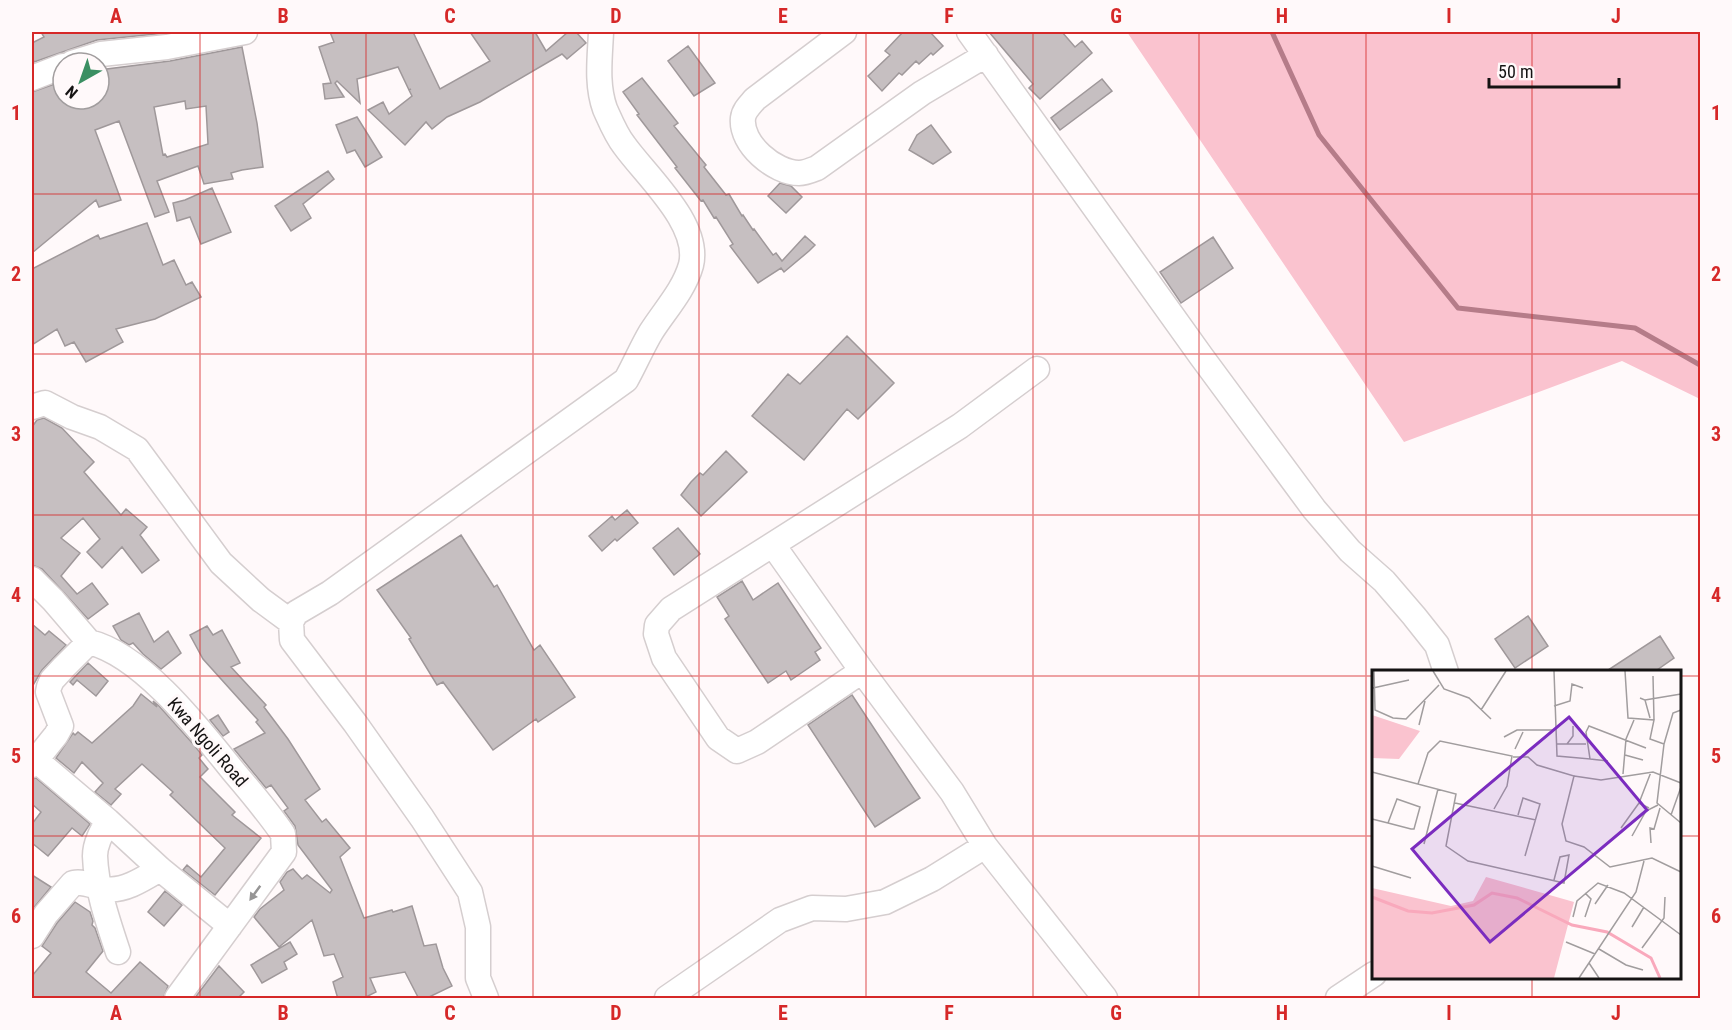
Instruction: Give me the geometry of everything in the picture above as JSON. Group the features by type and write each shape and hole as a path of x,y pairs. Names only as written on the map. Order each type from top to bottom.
{"street":[{"path":"111,53 167,47 245,32"},
{"path":"486,999 478,978 478,927 470,892 456,868 362,733 292,640 291,622 296,613 330,593 626,380 652,330 672,303 690,266 693,249 684,224 650,176 623,144 604,107 599,78 601,32"},
{"path":"844,32 755,99 746,109 742,120 747,138 758,153 770,163 800,174 818,168 922,93 986,55"},
{"path":"969,32 1201,356 1314,509 1350,551 1384,581 1414,616 1437,645 1445,670"},
{"path":"32,78 51,71"},
{"path":"862,671 757,742 737,751 718,738 664,658 656,634 657,625 671,609 960,426 1037,369"},
{"path":"32,407 45,403 72,417 100,427 137,449 221,563 261,600 291,622"},
{"path":"773,545 862,671 952,792 985,846 1105,999"},
{"path":"32,579 89,642 52,680 48,692 61,726 34,762 108,821 160,869 230,926 177,999"},
{"name":"Kwa Ngoli Road","path":"89,642 100,645 132,664 184,709 283,834 284,852 230,926"},
{"path":"108,821 100,835 95,854 100,887 118,952"},
{"path":"667,999 780,920 812,908 846,909 885,902 932,879 985,846"},
{"path":"32,936 46,914 73,883 84,883 110,890 122,888 160,869"},
{"path":"1338,999 1372,975"}],"shaded area":[{"path":"1127,32 1700,32 1700,399 1622,361 1404,442"}],"building":[{"path":"41,32 166,32 97,40 66,51 51,51 51,56 34,62 32,43 44,37"},
{"path":"330,32 413,32 440,89 490,61 470,32 535,32 546,51 568,32 576,32 586,43 567,59 562,54 480,102 447,117 432,129 426,122 405,145 368,110 383,102 389,114 412,96 398,67 357,79 360,103 337,81 335,83 344,97 325,99 323,84 331,83 319,47 334,42"},
{"path":"903,32 930,32 943,46 919,64 916,61 902,75 899,73 882,91 868,76 890,55 885,51"},
{"path":"989,32 1062,32 1075,47 1082,41 1092,53 1040,99 1029,88 1033,84"},
{"path":"688,46 715,83 694,96 668,61"},
{"path":"242,47 263,167 231,173 233,179 204,184 198,166 157,181 169,212 155,217 119,121 95,130 121,200 99,207 96,200 32,253 32,92 51,85 51,111 111,111 111,68 170,61","holes":["185,101 186,109 206,106 208,144 167,157 163,155 154,107"]},
{"path":"642,78 678,123 674,126 706,165 704,167 726,195 729,194 742,216 773,255 776,253 782,261 805,236 815,245 809,251 784,272 781,268 758,283 730,246 733,244 716,217 714,218 703,200 701,201 675,168 677,167 637,115 639,114 623,92"},
{"path":"1102,79 1112,91 1060,130 1051,118"},
{"path":"357,117 382,157 365,167 355,150 347,153 336,125"},
{"path":"931,125 951,152 933,164 909,150 917,135"},
{"path":"328,171 334,179 303,204 311,218 291,231 275,206"},
{"path":"780,183 791,186 802,197 786,213 768,196"},
{"path":"212,188 231,232 201,244 190,217 177,221 173,203"},
{"path":"147,223 163,265 174,260 186,285 192,282 201,297 155,319 116,329 123,342 86,362 74,342 65,346 57,329 32,345 32,269 98,235 100,239"},
{"path":"1213,237 1233,268 1181,303 1160,272"},
{"path":"847,336 894,383 858,419 847,409 804,460 752,416 788,374 800,384"},
{"path":"44,418 62,428 94,462 84,472 121,515 126,509 147,527 140,535 159,560 142,573 122,547 102,568 87,552 100,539 83,518 61,538 80,553 61,576 77,594 92,583 108,604 88,619 42,569 32,565 32,427 37,420"},
{"path":"726,451 747,472 701,516 681,495 700,473 703,475"},
{"path":"627,510 638,523 602,551 589,536 612,516 615,520"},
{"path":"678,528 700,554 674,575 653,548"},
{"path":"461,535 494,587 497,585 534,650 540,645 575,697 538,722 536,719 493,750 443,682 437,685 409,639 411,638 377,590"},
{"path":"742,581 753,600 778,583 821,648 815,652 820,660 791,680 786,671 768,683 725,619 729,616 717,597"},
{"path":"139,613 154,642 168,631 181,653 161,669 133,643 129,645 121,640 113,626"},
{"path":"1528,616 1548,646 1515,668 1495,639"},
{"path":"32,624 45,635 49,631 66,645 42,670 32,687"},
{"path":"207,626 213,635 222,630 240,663 231,667 266,705 264,707 320,789 305,800 322,822 326,819 350,848 340,857 364,918 412,906 424,946 436,944 443,968 452,986 425,999 419,999 405,972 370,978 376,992 362,999 338,999 333,982 343,977 334,954 324,956 312,920 279,947 254,917 260,909 284,890 280,882 287,872 293,869 302,879 307,875 330,893 332,890 298,845 295,826 284,811 288,808 271,785 266,788 234,749 265,733 256,722 258,720 203,659 190,635"},
{"path":"1660,636 1674,658 1657,670 1608,670"},
{"path":"88,663 108,681 96,696 77,680 73,685 70,682"},
{"path":"141,694 157,707 153,701 159,706 194,745 202,755 199,758 208,769 200,777 235,812 232,815 261,838 215,895 183,870 187,865 201,877 225,848 170,795 173,792 142,764 115,789 121,794 111,805 95,792 103,783 82,762 74,773 56,758 73,733 75,735 78,732 92,743 133,706"},
{"path":"852,695 920,798 875,827 808,725"},
{"path":"218,715 229,732 223,736 210,720"},
{"path":"36,778 90,824 82,836 72,828 48,856 32,843 32,824 41,812 32,804 32,779"},
{"path":"32,875 51,887 32,910"},
{"path":"165,891 182,905 164,926 148,912"},
{"path":"75,902 90,912 92,925 103,951 86,972 111,993 140,962 168,986 163,999 32,999 32,976 51,953 42,946 57,923"},
{"path":"290,942 297,954 284,962 287,969 262,983 251,965"},
{"path":"219,966 244,992 237,999 194,999"}],"waterway":[{"path":"1272,32 1319,135 1458,308 1635,328 1700,365"}]}
